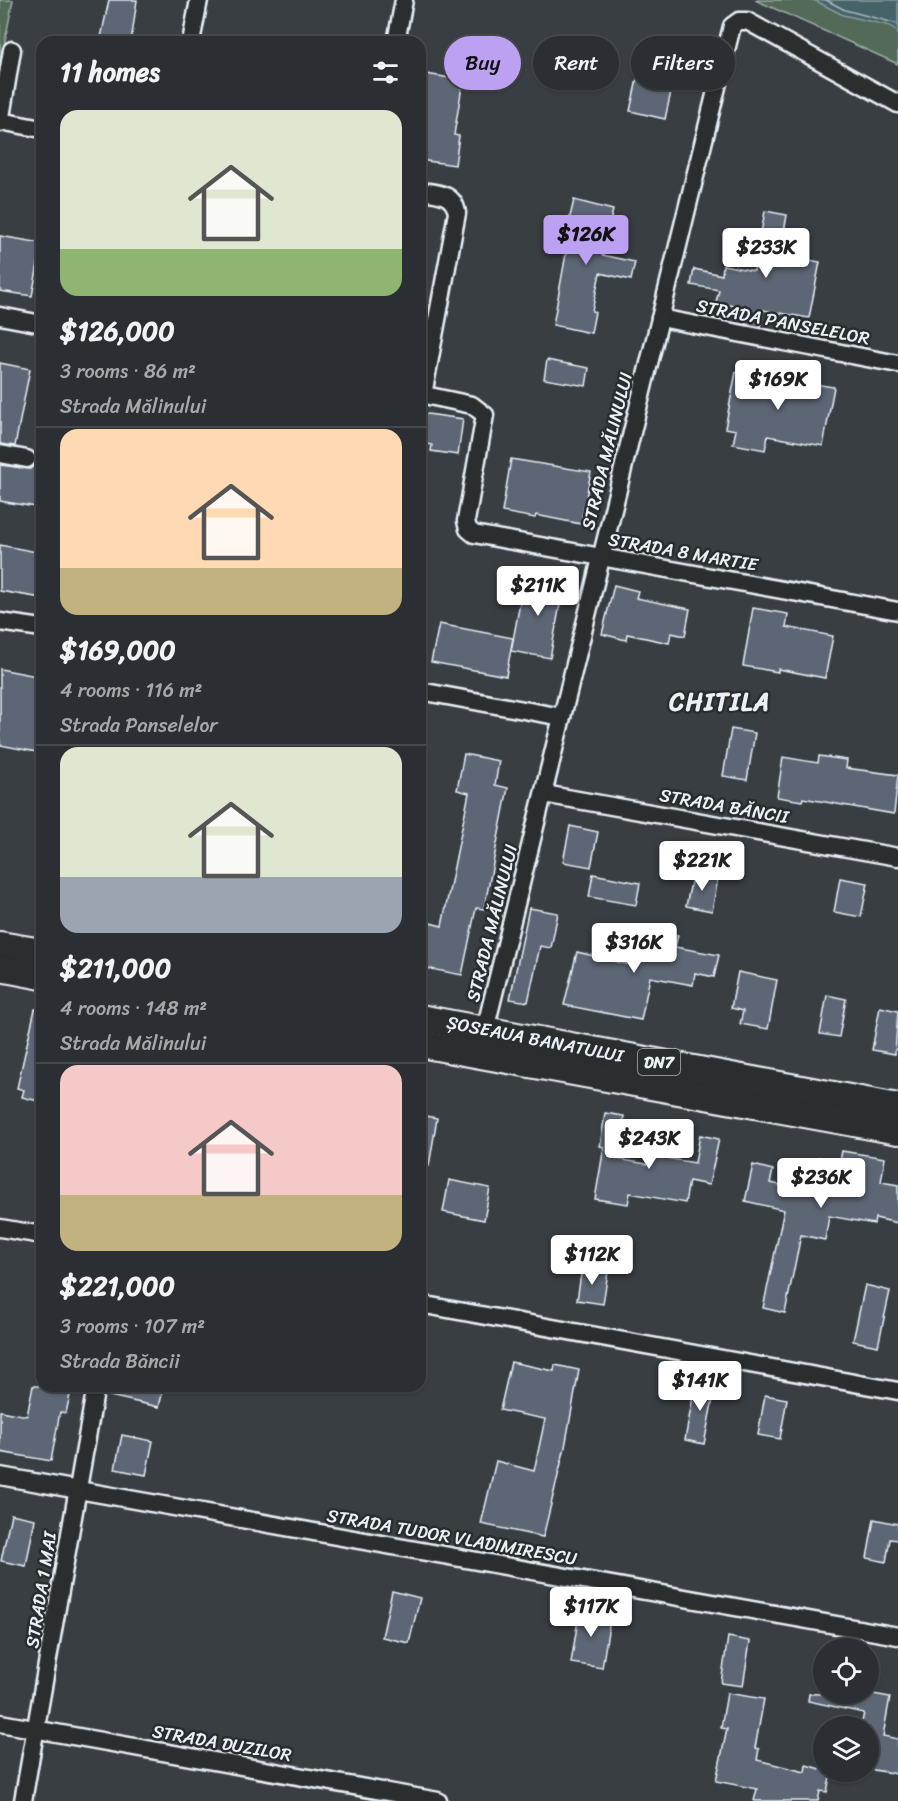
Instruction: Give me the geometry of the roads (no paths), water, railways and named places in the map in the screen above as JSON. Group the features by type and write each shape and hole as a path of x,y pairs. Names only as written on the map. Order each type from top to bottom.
{"main road":[{"path":"0,945 36,951"},
{"path":"0,969 36,975"},
{"name":"ȘOSEAUA BANATULUI","path":"426,1019 898,1107"},
{"name":"ȘOSEAUA BANATULUI","path":"426,1045 898,1131"}],"street":[{"path":"192,36 199,0"},
{"path":"397,36 404,0"},
{"name":"STRADA MĂLINULUI","path":"485,1030 732,26 735,23 747,21 898,104"},
{"path":"12,50 0,122 36,128"},
{"path":"426,192 447,195 452,199 457,213 426,369"},
{"path":"0,316 36,323"},
{"name":"STRADA PANSELELOR","path":"660,318 898,364"},
{"name":"STRADA 8 MARTIE","path":"426,395 472,405 485,415 466,521 468,529 474,534 898,610"},
{"path":"0,454 27,459"},
{"path":"0,622 36,627"},
{"path":"426,692 562,717"},
{"name":"STRADA BĂNCII","path":"544,794 898,857"},
{"path":"0,1228 36,1234"},
{"path":"426,1305 898,1391"},
{"name":"STRADA 1 MAI","path":"23,1801 38,1730 95,1392"},
{"name":"STRADA TUDOR VLADIMIRESCU","path":"0,1476 898,1636"},
{"name":"STRADA DUZILOR","path":"0,1723 438,1801"}],"water":[{"path":"814,0 898,0 898,32 890,26 843,15"}],"district":[{"name":"CHITILA","path":"720,702"}]}
